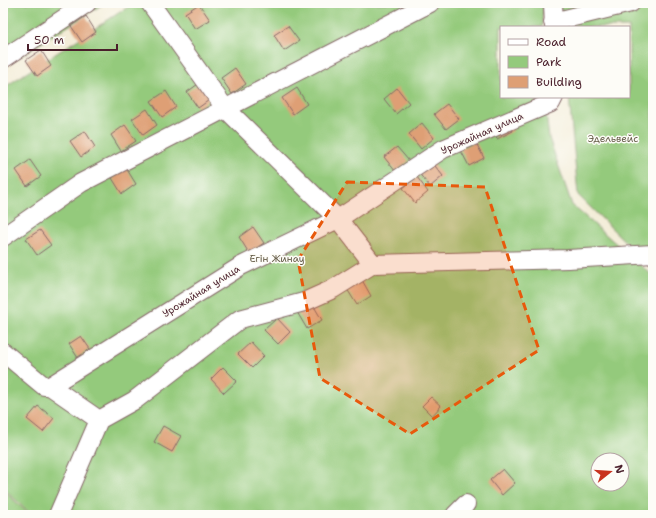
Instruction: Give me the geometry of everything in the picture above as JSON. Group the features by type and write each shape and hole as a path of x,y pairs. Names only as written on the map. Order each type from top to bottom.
{"street":[{"path":"3,59 86,3"},
{"path":"150,3 225,108 338,219 373,264"},
{"path":"3,236 81,183 430,3"},
{"path":"552,3 554,25 631,3"},
{"name":"Урожайная улица","path":"50,386 241,266 338,219 443,149 551,103 554,98"},
{"path":"58,515 99,420 135,400 240,319 304,302 333,289 373,264 568,259 653,254"},
{"path":"3,352 44,386 50,386 99,420"}],"highlighted area":[{"path":"347,182 485,187 539,350 410,434 320,378 298,260"}],"green space":[{"path":"3,3 105,3 3,67"},
{"name":"Егін Жинау","path":"134,3 542,3 542,26 500,26 500,98 544,98 549,138 572,205 653,276 653,515 32,515 3,488 3,88"},
{"name":"Эдельвейс","path":"560,3 653,3 653,269 578,195 569,98 630,98 630,26 562,26"},
{"path":"3,490 30,515 3,515"}],"building":[{"path":"199,4 210,20 195,29 185,13"},
{"path":"86,16 96,32 82,42 71,26"},
{"path":"288,26 299,41 284,51 274,35"},
{"path":"41,50 51,66 37,76 26,60"},
{"path":"235,68 246,84 232,94 221,78"},
{"path":"201,82 212,98 198,108 187,92"},
{"path":"297,88 307,104 293,114 282,98"},
{"path":"397,88 409,103 396,114 384,99"},
{"path":"166,91 176,107 162,117 151,101"},
{"path":"447,104 459,119 446,129 434,114"},
{"path":"147,109 157,125 143,135 132,119"},
{"path":"422,123 434,138 421,149 409,134"},
{"path":"509,123 513,131 497,139 494,131"},
{"path":"125,125 136,141 121,151 111,135"},
{"path":"85,131 95,147 81,157 70,141"},
{"path":"475,141 484,158 469,166 460,149"},
{"path":"397,147 409,161 396,172 384,157"},
{"path":"30,160 41,176 27,186 16,170"},
{"path":"431,161 443,176 430,187 418,172"},
{"path":"126,168 136,184 122,194 112,178"},
{"path":"417,177 428,192 415,203 403,188"},
{"path":"253,227 264,243 249,253 239,237"},
{"path":"40,230 51,245 37,255 26,239"},
{"path":"362,280 371,296 357,305 347,289"},
{"path":"312,303 322,320 307,329 297,312"},
{"path":"277,318 290,332 278,344 264,330"},
{"path":"81,336 90,349 78,358 69,344"},
{"path":"251,342 264,356 252,368 238,354"},
{"path":"223,367 237,381 224,393 211,379"},
{"path":"431,397 441,406 432,416 422,406"},
{"path":"38,406 54,418 43,432 27,419"},
{"path":"163,426 181,436 172,452 154,442"},
{"path":"503,469 515,483 502,495 490,480"}]}
